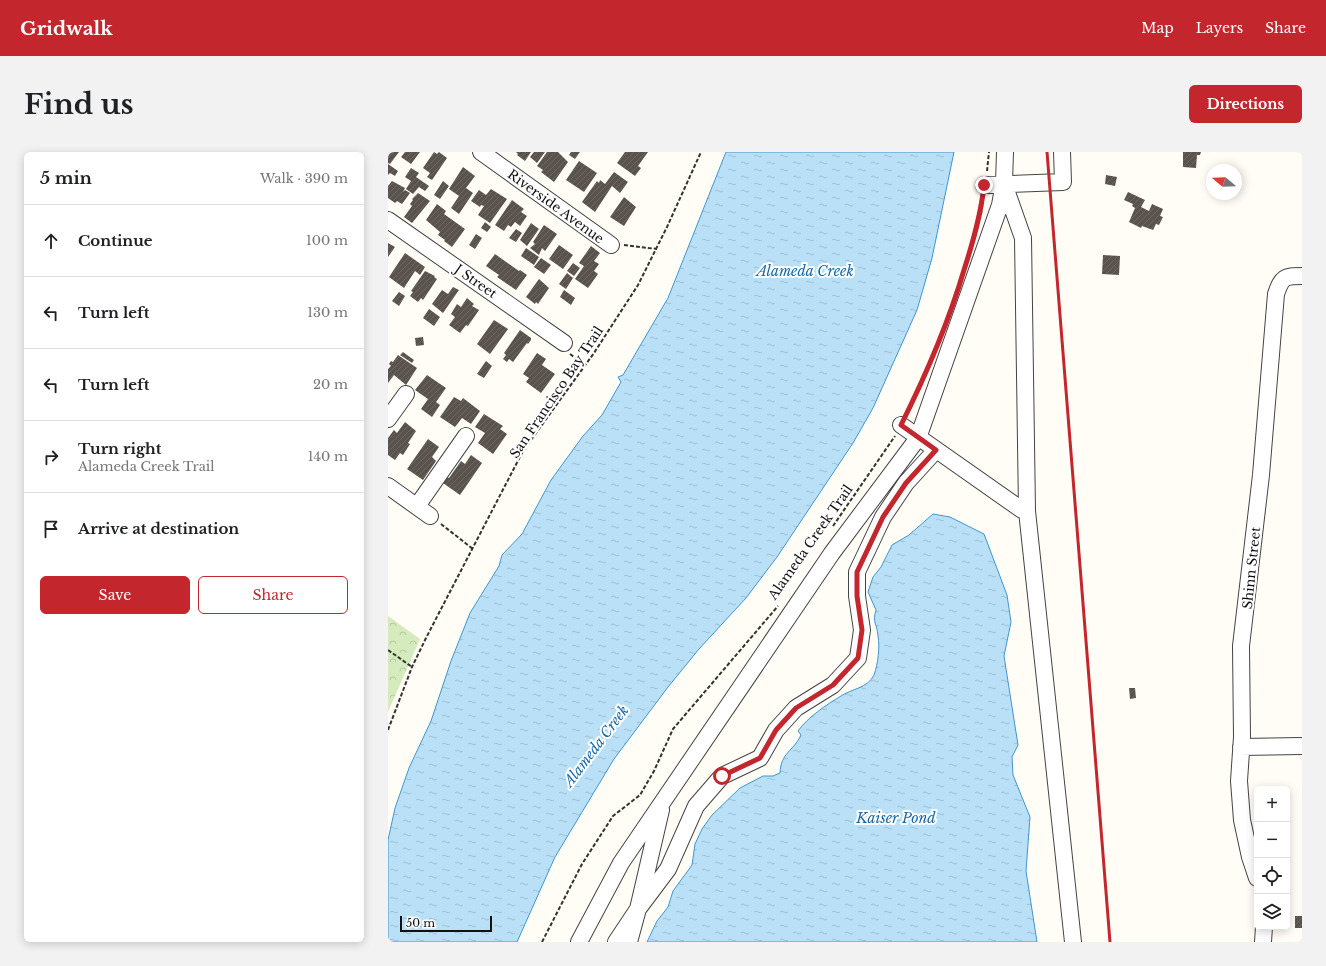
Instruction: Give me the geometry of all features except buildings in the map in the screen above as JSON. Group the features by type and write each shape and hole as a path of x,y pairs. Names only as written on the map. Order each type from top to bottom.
{"street":[{"name":"Riverside Avenue","path":"481,152 611,245"},
{"path":"579,942 621,863 832,553 918,438 1000,205 1004,183 1004,152"},
{"path":"984,185 1004,183 1063,182 1062,152"},
{"path":"1004,183 1023,238 1027,511 1073,942"},
{"name":"J Street","path":"388,220 564,343"},
{"name":"Shinn Street","path":"1254,869 1242,820 1239,781 1241,747 1241,646 1261,475 1276,294 1282,280 1287,276 1302,276"},
{"path":"388,419 406,394"},
{"path":"901,425 1022,510 1027,511"},
{"path":"417,506 466,436"},
{"path":"616,942 638,909 668,869 678,850 696,806 722,776 760,758 776,730 796,708 833,685 858,658 862,630 857,596 857,572 883,517 906,483 936,450"},
{"path":"388,486 430,516"},
{"path":"1241,747 1302,746"},
{"path":"629,942 663,801"},
{"path":"1263,942 1264,930"}],"path":[{"name":"San Francisco Bay Trail","path":"388,730 412,667 446,598 523,451 585,365 638,285 657,249 701,152"},
{"path":"980,218 989,152"},
{"path":"611,245 657,249"},
{"path":"564,343 568,353 585,365"},
{"name":"Alameda Creek Trail","path":"829,532 889,445 901,425 921,384"},
{"path":"430,516 473,549"},
{"name":"Alameda Creek Trail","path":"542,942 582,864 613,816 640,795 654,771 673,729 782,600"},
{"path":"388,650 412,667"}],"green space":[{"path":"388,616 420,639 388,712"}],"water":[{"name":"Alameda Creek","path":"726,152 954,152 932,258 917,310 873,408 853,443 777,557 746,598 699,649 668,687 614,759 555,857 517,942 388,942 388,840 395,808 409,768 431,721 451,661 470,613 499,566 502,555 522,534 551,480 583,436 602,415 621,382 618,377 623,375 668,298"},
{"name":"Kaiser Pond","path":"933,514 950,517 984,534 1007,595 1011,622 1004,656 1018,745 1012,757 1013,775 1030,817 1026,871 1037,942 647,942 657,921 668,907 673,891 692,865 695,844 702,829 712,815 740,788 763,776 773,776 780,773 785,756 798,741 801,735 798,731 807,721 829,703 864,686 874,675 877,666 879,645 875,621 876,610 868,592 873,577 881,567 892,545 909,535"}],"railway":[{"path":"1047,152 1110,942"}],"route":[{"path":"722,776 742,768 760,758 776,730 796,708 833,685 858,658 862,630 857,596 857,572 883,517 906,483 936,450 901,425 942,338 956,298 974,240 981,211 984,185"}]}
